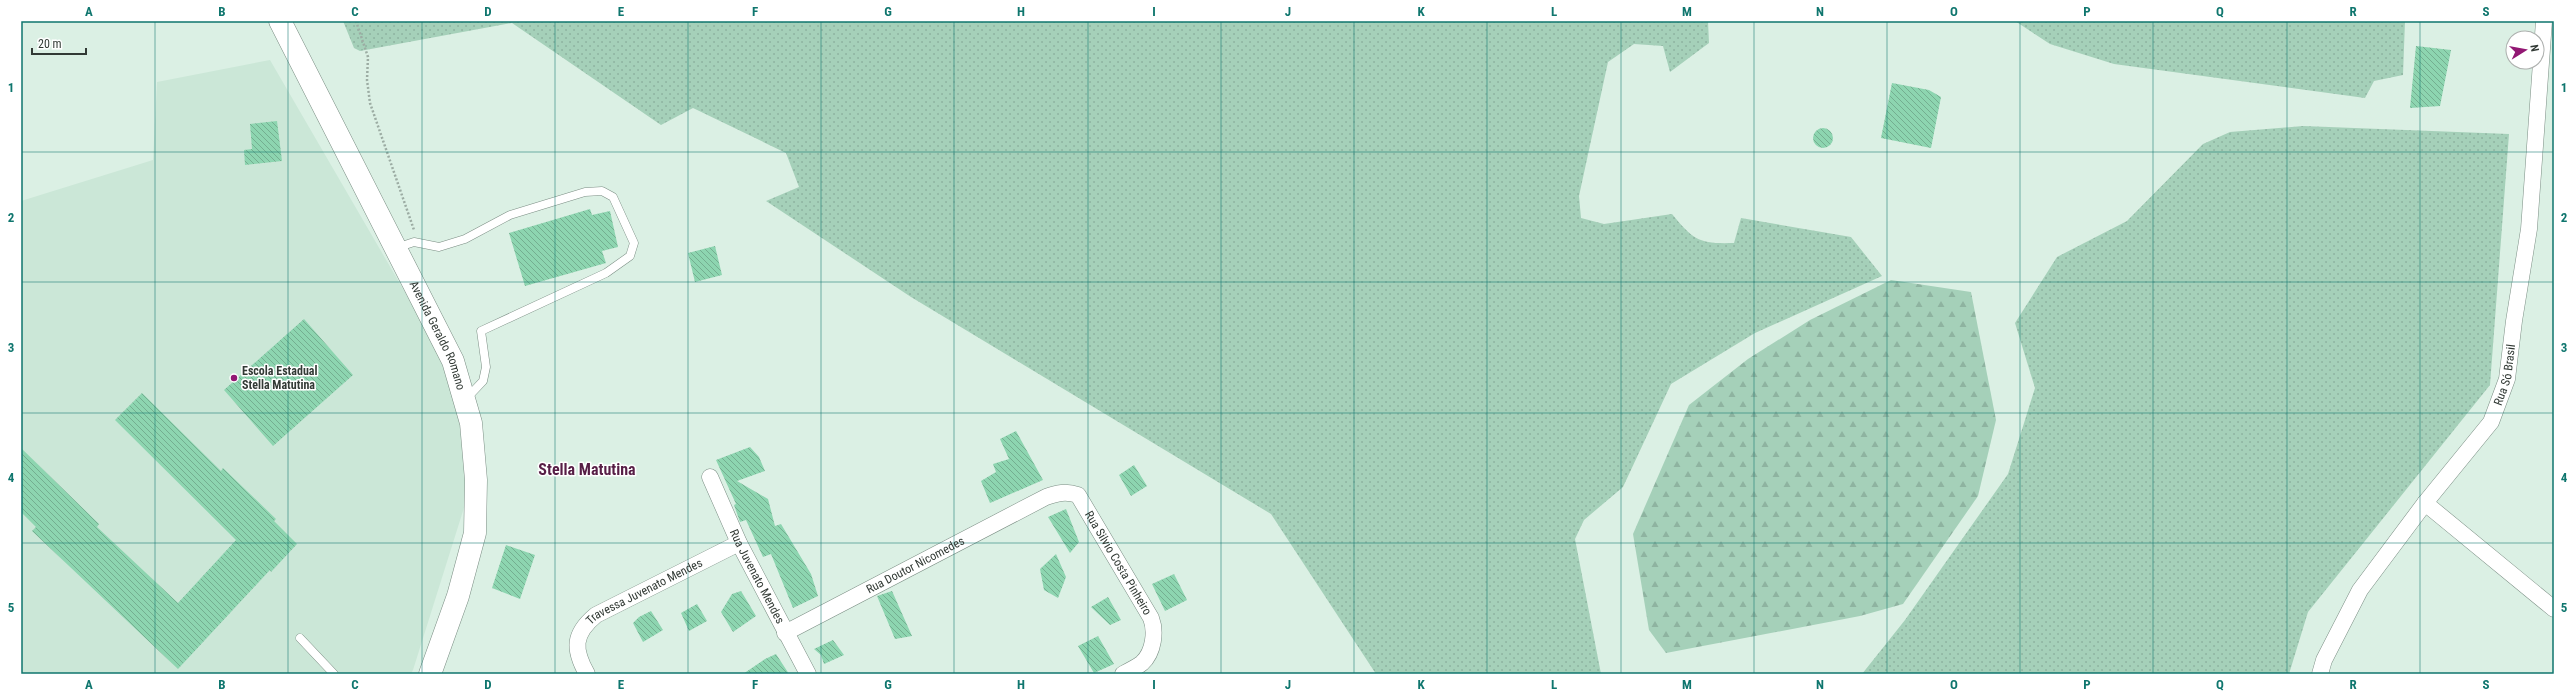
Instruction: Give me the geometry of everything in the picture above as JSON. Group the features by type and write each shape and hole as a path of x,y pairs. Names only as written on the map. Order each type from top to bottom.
{"main road":[{"name":"Avenida Geraldo Romano","path":"280,21 453,361 471,423 476,480 475,533 458,596 430,674"}],"street":[{"name":"Rua Só Brasil","path":"2320,674 2324,660 2360,590 2425,503 2491,422 2508,380 2514,321 2529,229 2544,21"},
{"name":"Rua Juvenato Mendes","path":"710,477 739,543 785,633 808,674"},
{"name":"Rua Silvio Costa Pinheiro","path":"1046,497 1059,493 1078,496 1151,618 1154,627 1152,645 1143,662 1123,674"},
{"name":"Rua Doutor Nicomedes","path":"785,633 1046,497"},
{"path":"2425,503 2554,609"},
{"name":"Travessa Juvenato Mendes","path":"583,667 576,647 578,639 586,623 596,615 739,543"}],"lane":[{"path":"395,248 420,243 440,247 465,239 510,215 585,192 602,191 613,197 634,243 630,256 606,273 481,331 486,367 483,381 464,401"},
{"path":"300,638 334,674"}],"path":[{"path":"356,21 368,57 367,80 370,103 393,175 420,243"}],"shaded area":[{"name":"Escola Estadual Stella Matutina","path":"270,60 435,344 458,411 468,495 413,670 411,674 21,674 21,201 153,160 157,82"}],"green space":[{"path":"343,21 1708,21 1709,43 1670,72 1663,46 1634,44 1608,62 1579,196 1581,218 1604,224 1672,214 1692,235 1698,239 1713,243 1734,243 1741,218 1851,237 1882,276 1755,333 1671,384 1623,487 1584,520 1575,539 1601,674 1376,674 1271,514 911,297 766,201 799,187 786,153 693,108 661,125 512,23 360,51 354,48"},
{"path":"2015,21 2405,21 2403,75 2374,81 2365,98 2114,64 2050,44"},
{"path":"2303,126 2509,134 2490,385 2308,612 2289,674 1862,674 1905,620 2008,474 2035,388 2015,323 2057,257 2127,221 2203,144 2230,132"},
{"path":"1891,280 1971,292 1996,420 1978,496 1903,604 1860,616 1666,653 1649,630 1633,534 1689,405 1748,359 1810,320"}],"building":[{"path":"2416,46 2451,50 2440,106 2410,108"},
{"path":"1892,83 1929,90 1941,97 1931,148 1881,138"},
{"path":"277,121 282,161 245,165 244,150 252,149 250,124"},
{"path":"1819,128 1827,128 1833,134 1833,142 1827,148 1819,148 1813,142 1813,134"},
{"path":"590,209 592,215 610,211 618,247 602,251 606,263 525,286 509,233"},
{"path":"715,246 722,275 695,282 688,253"},
{"path":"304,319 353,375 273,446 224,390"},
{"path":"142,393 221,471 223,468 276,519 274,521 297,544 271,572 270,570 178,669 32,531 36,527 21,512 21,448 99,524 97,527 178,603 236,540 115,420"},
{"path":"1016,431 1043,480 990,503 981,481 996,472 993,464 1009,459 1000,439"},
{"path":"750,447 759,457 765,471 737,481 768,499 775,526 781,524 811,574 818,596 793,608 771,554 763,557 746,520 740,522 734,505 736,504 716,460"},
{"path":"1134,465 1147,486 1131,496 1119,475"},
{"path":"1066,509 1079,542 1070,553 1048,517"},
{"path":"506,545 535,555 520,599 492,588"},
{"path":"1056,554 1066,577 1058,598 1044,590 1040,569"},
{"path":"1174,574 1187,600 1165,611 1152,584"},
{"path":"741,591 756,616 733,632 721,612 732,594"},
{"path":"892,591 912,636 895,639 877,596"},
{"path":"1108,597 1121,620 1110,625 1091,607"},
{"path":"697,604 707,621 689,631 681,613"},
{"path":"651,611 663,630 643,642 633,623 639,617"},
{"path":"1098,636 1114,664 1094,673 1078,646"},
{"path":"833,640 844,655 824,664 821,655 814,649"},
{"path":"776,654 789,674 743,674 765,659"}],"place":[{"name":"Escola Estadual Stella Matutina","path":"234,378"}],"district":[{"name":"Stella Matutina","path":"587,469"}]}
